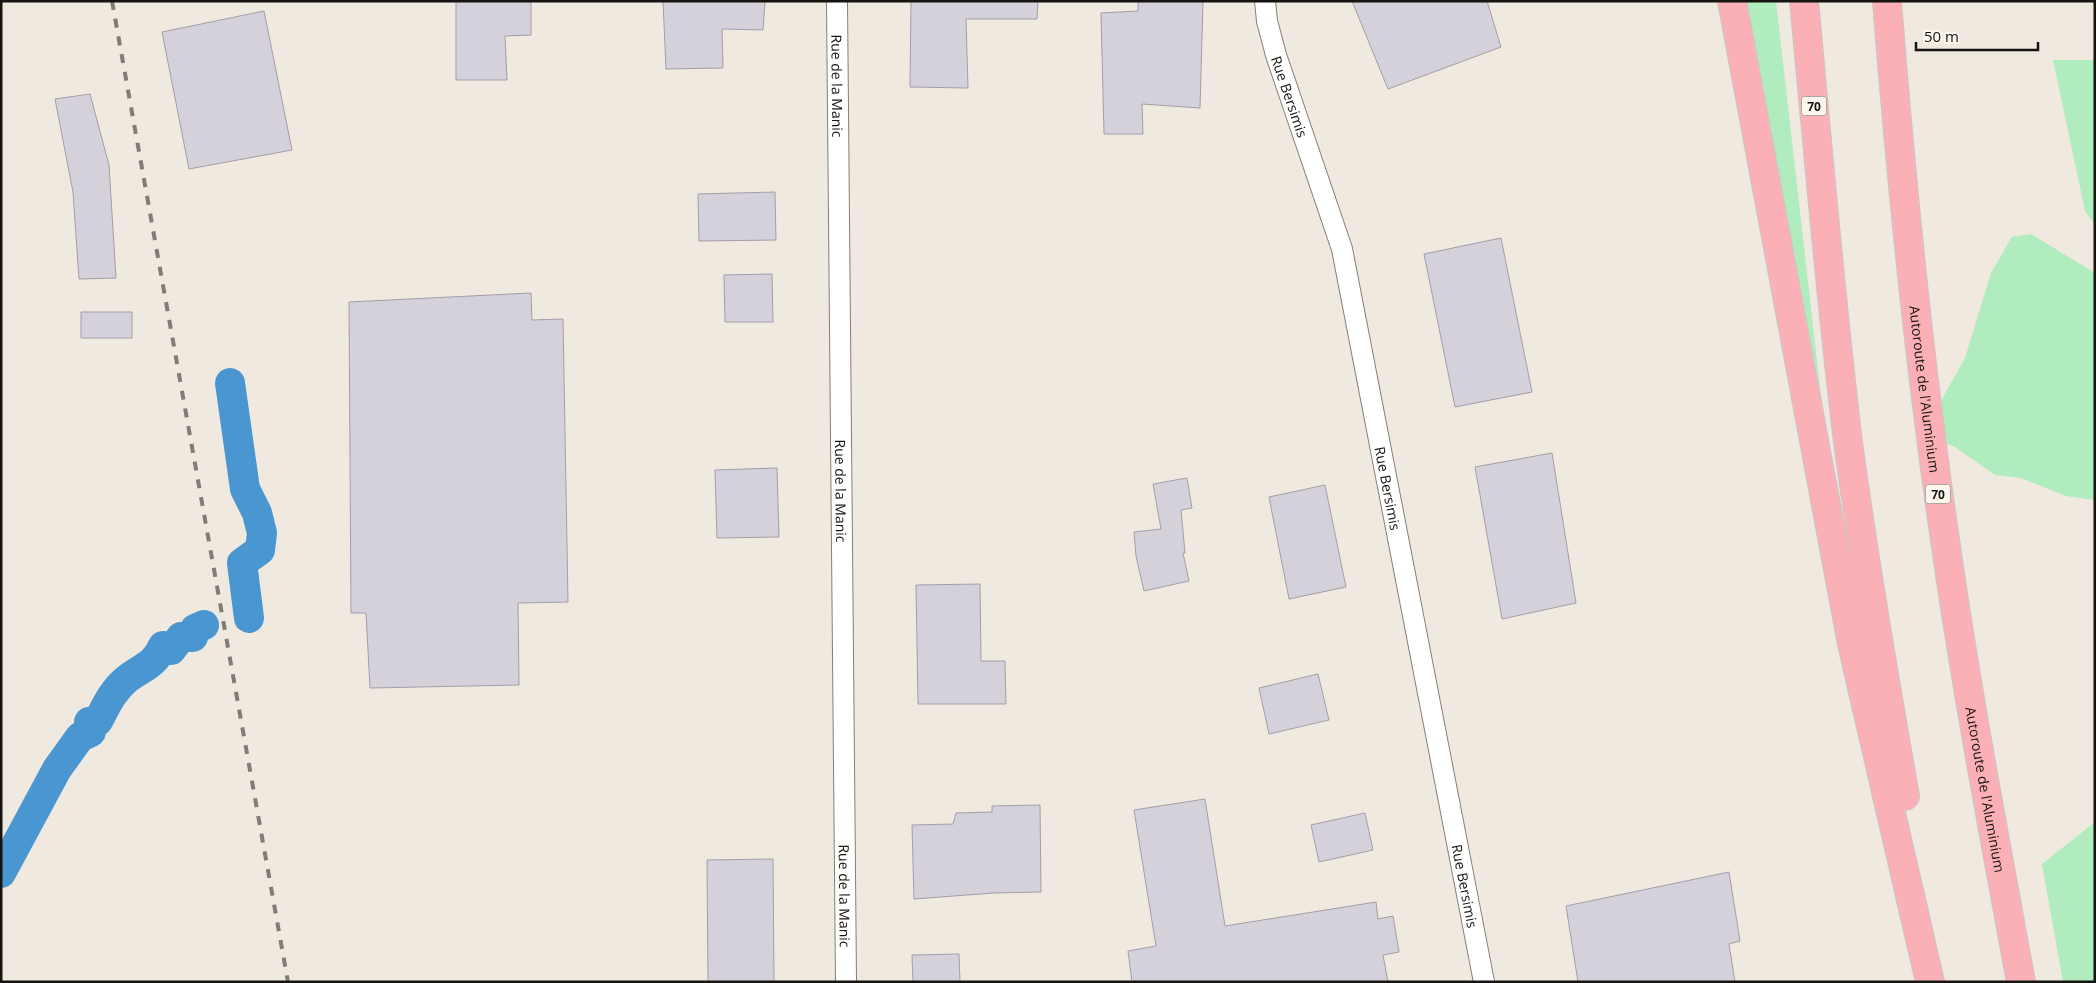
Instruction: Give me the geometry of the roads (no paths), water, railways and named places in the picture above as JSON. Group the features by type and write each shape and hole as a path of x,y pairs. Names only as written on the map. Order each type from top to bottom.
{"highway":[{"path":"1732,1 1852,644 1930,982"},
{"name":"70","path":"1804,1 1827,257 1849,444 1883,672 1939,982"},
{"name":"Autoroute de l'Aluminium","path":"1887,1 1917,329 1939,501 1970,696 2021,982"}],"street":[{"name":"Rue de la Manic","path":"837,1 846,982"},
{"name":"Rue Bersimis","path":"1265,1 1267,21 1276,55 1342,249 1484,982"}],"waterway":[{"path":"230,383 245,489 257,513 262,533 260,550 242,563 249,618"},
{"path":"1,873 57,769 80,737 91,732 89,722 98,721 110,698 118,688 127,679 152,662 163,646 171,650 181,637 193,637 195,629 204,625"}],"railway":[{"path":"112,1 288,982"}]}
